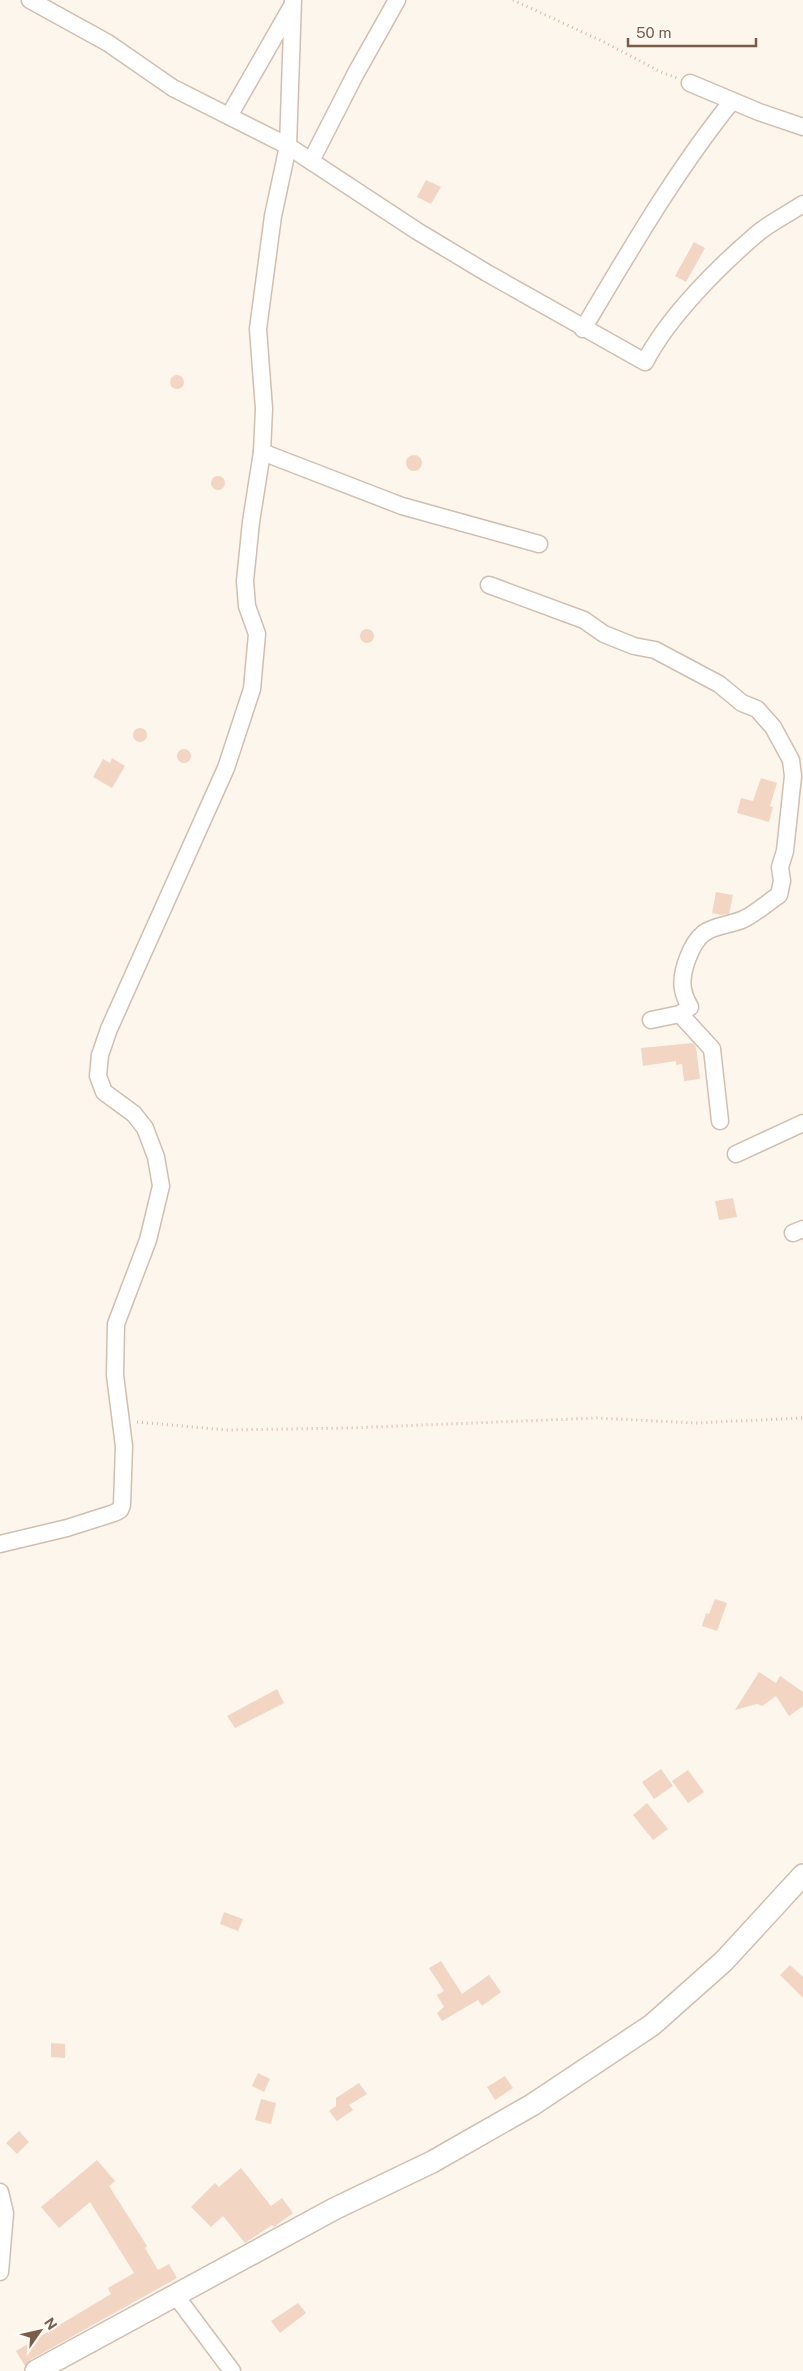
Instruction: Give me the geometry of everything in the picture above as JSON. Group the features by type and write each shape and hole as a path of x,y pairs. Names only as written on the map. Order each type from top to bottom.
{"street":[{"path":"30,0 108,42 173,88 288,146 418,231 583,329 645,362 656,339 703,286 759,233 803,204"},
{"path":"311,160 356,73 397,0"},
{"path":"229,116 293,2"},
{"path":"0,1544 67,1528 114,1513 122,1508 124,1446 115,1375 116,1324 148,1240 160,1186 156,1157 145,1128 134,1114 104,1092 98,1076 100,1055 109,1029 226,768 252,689 257,634 247,606 245,581 251,522 262,452 264,409 258,329 273,216 288,146 293,2"},
{"path":"690,83 732,101 803,127"},
{"path":"583,329 662,196 697,144 732,101"},
{"path":"262,452 402,506 539,544"},
{"path":"489,585 584,620 612,637 634,646 655,650 718,684 742,703 757,710 797,758 793,776 785,851 780,867 782,881 778,896 753,915 704,933 691,947 685,968 682,988 690,1007 680,1014 651,1020"},
{"path":"680,1014 712,1049 720,1120"},
{"path":"736,1154 803,1123"},
{"path":"36,2371 334,2209 432,2162 532,2105 652,2025 724,1961 803,1875"},
{"path":"0,2192 5,2213 0,2272"},
{"path":"176,2296 232,2371"}],"path":[{"path":"513,0 604,42 661,72 690,83"},
{"path":"122,1421 227,1430 349,1428 597,1418 696,1423 803,1418"}],"building":[{"path":"426,180 441,187 431,204 417,197"},
{"path":"694,242 705,248 686,282 675,276"},
{"path":"177,375 182,377 184,382 182,387 177,389 172,387 170,382 172,377"},
{"path":"411,455 417,455 422,460 420,469 411,471 406,466 406,460"},
{"path":"218,476 223,478 225,483 223,488 218,490 213,488 211,483 213,478"},
{"path":"367,629 372,631 374,636 372,641 367,643 362,641 360,636 362,631"},
{"path":"140,728 145,730 147,735 145,740 140,742 135,740 133,735 135,730"},
{"path":"181,749 187,749 191,756 187,763 181,763 177,759 177,753"},
{"path":"112,758 125,766 112,788 93,777 103,759 110,763"},
{"path":"761,778 777,783 770,806 773,807 769,822 737,813 741,798 753,801"},
{"path":"716,892 733,895 729,914 712,913"},
{"path":"693,1043 696,1047 700,1079 684,1081 682,1064 676,1065 676,1061 643,1066 641,1048"},
{"path":"733,1198 737,1217 719,1220 715,1201"},
{"path":"715,1599 727,1603 717,1631 702,1626 706,1613 709,1614"},
{"path":"759,1672 776,1683 780,1676 803,1692 803,1706 789,1716 776,1696 762,1706 757,1704 735,1710"},
{"path":"277,1689 284,1703 235,1728 227,1716"},
{"path":"661,1769 673,1786 654,1799 642,1782"},
{"path":"688,1770 704,1792 688,1803 672,1781"},
{"path":"647,1803 668,1829 653,1840 633,1815"},
{"path":"224,1912 243,1919 238,1931 220,1924"},
{"path":"441,1961 462,1994 489,1975 501,1992 482,2006 478,2000 442,2021 437,2013 444,2007 437,1995 444,1991 429,1968"},
{"path":"790,1965 803,1977 803,1998 780,1975"},
{"path":"51,2043 65,2044 65,2058 51,2057"},
{"path":"258,2073 270,2079 264,2092 252,2086"},
{"path":"505,2076 513,2088 495,2100 487,2087"},
{"path":"359,2083 367,2094 349,2105 353,2110 337,2121 329,2111 336,2106 336,2098"},
{"path":"261,2099 276,2103 271,2124 255,2120"},
{"path":"19,2131 29,2142 17,2154 6,2143"},
{"path":"97,2160 115,2181 109,2186 147,2246 145,2248 158,2270 169,2264 177,2278 30,2360 25,2366 16,2351 111,2294 108,2288 134,2273 90,2202 59,2228 41,2207"},
{"path":"241,2168 271,2206 282,2198 293,2213 274,2227 272,2225 245,2243 223,2216 211,2227 191,2207 215,2183 219,2187"},
{"path":"298,2303 306,2313 280,2333 271,2321"}]}
